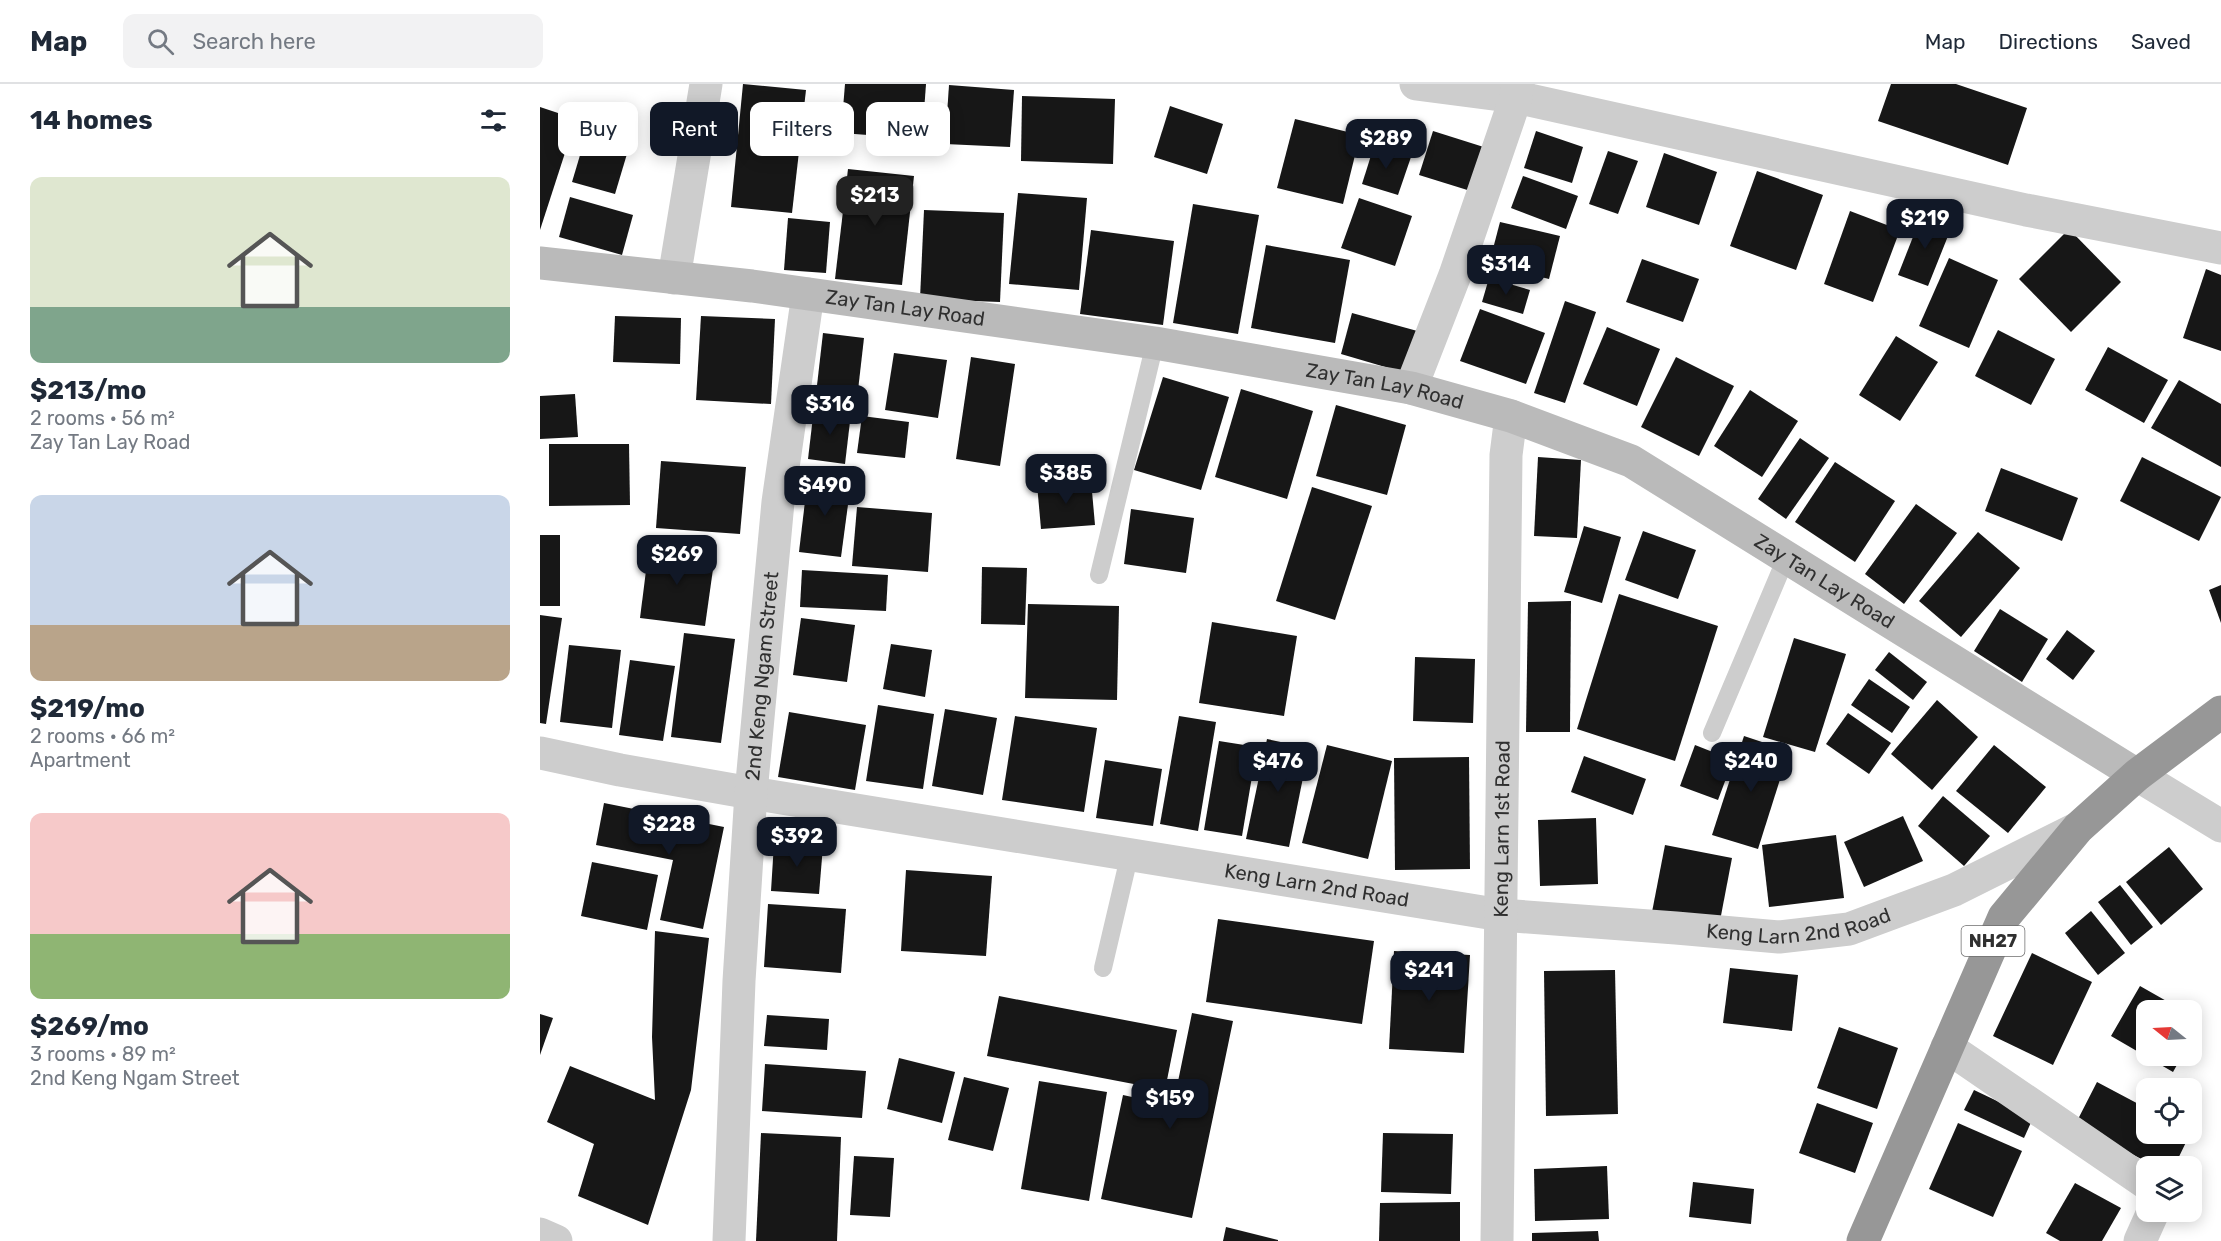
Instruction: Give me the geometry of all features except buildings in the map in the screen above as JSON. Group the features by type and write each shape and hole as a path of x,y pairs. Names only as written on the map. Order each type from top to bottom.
{"highway":[{"name":"NH27","path":"1863,1241 2004,917 2078,828 2137,775 2221,712"}],"street":[{"path":"674,278 706,84"},
{"path":"1416,84 1517,90 2026,210 2221,248"},
{"path":"1411,388 1455,275 1517,90"},
{"name":"Zay Tan Lay Road","path":"540,263 808,294 1155,343 1411,388 1511,416 1631,461 2137,775"},
{"name":"2nd Keng Ngam Street","path":"729,1241 739,981 751,793 778,502 808,294"},
{"name":"Keng Larn 1st Road","path":"1497,1241 1506,455 1511,416"},
{"name":"Keng Larn 2nd Road","path":"540,753 620,770 751,793 1501,915 1779,937 1849,929 1954,890 2078,828"},
{"path":"2137,775 2221,826"},
{"path":"1947,1047 2136,1176"},
{"path":"2140,1241 2148,1222"},
{"path":"540,1234 556,1241"}],"lane":[{"path":"1099,575 1155,343"},
{"path":"1712,733 1786,558"},
{"path":"1103,968 1130,854"}]}
